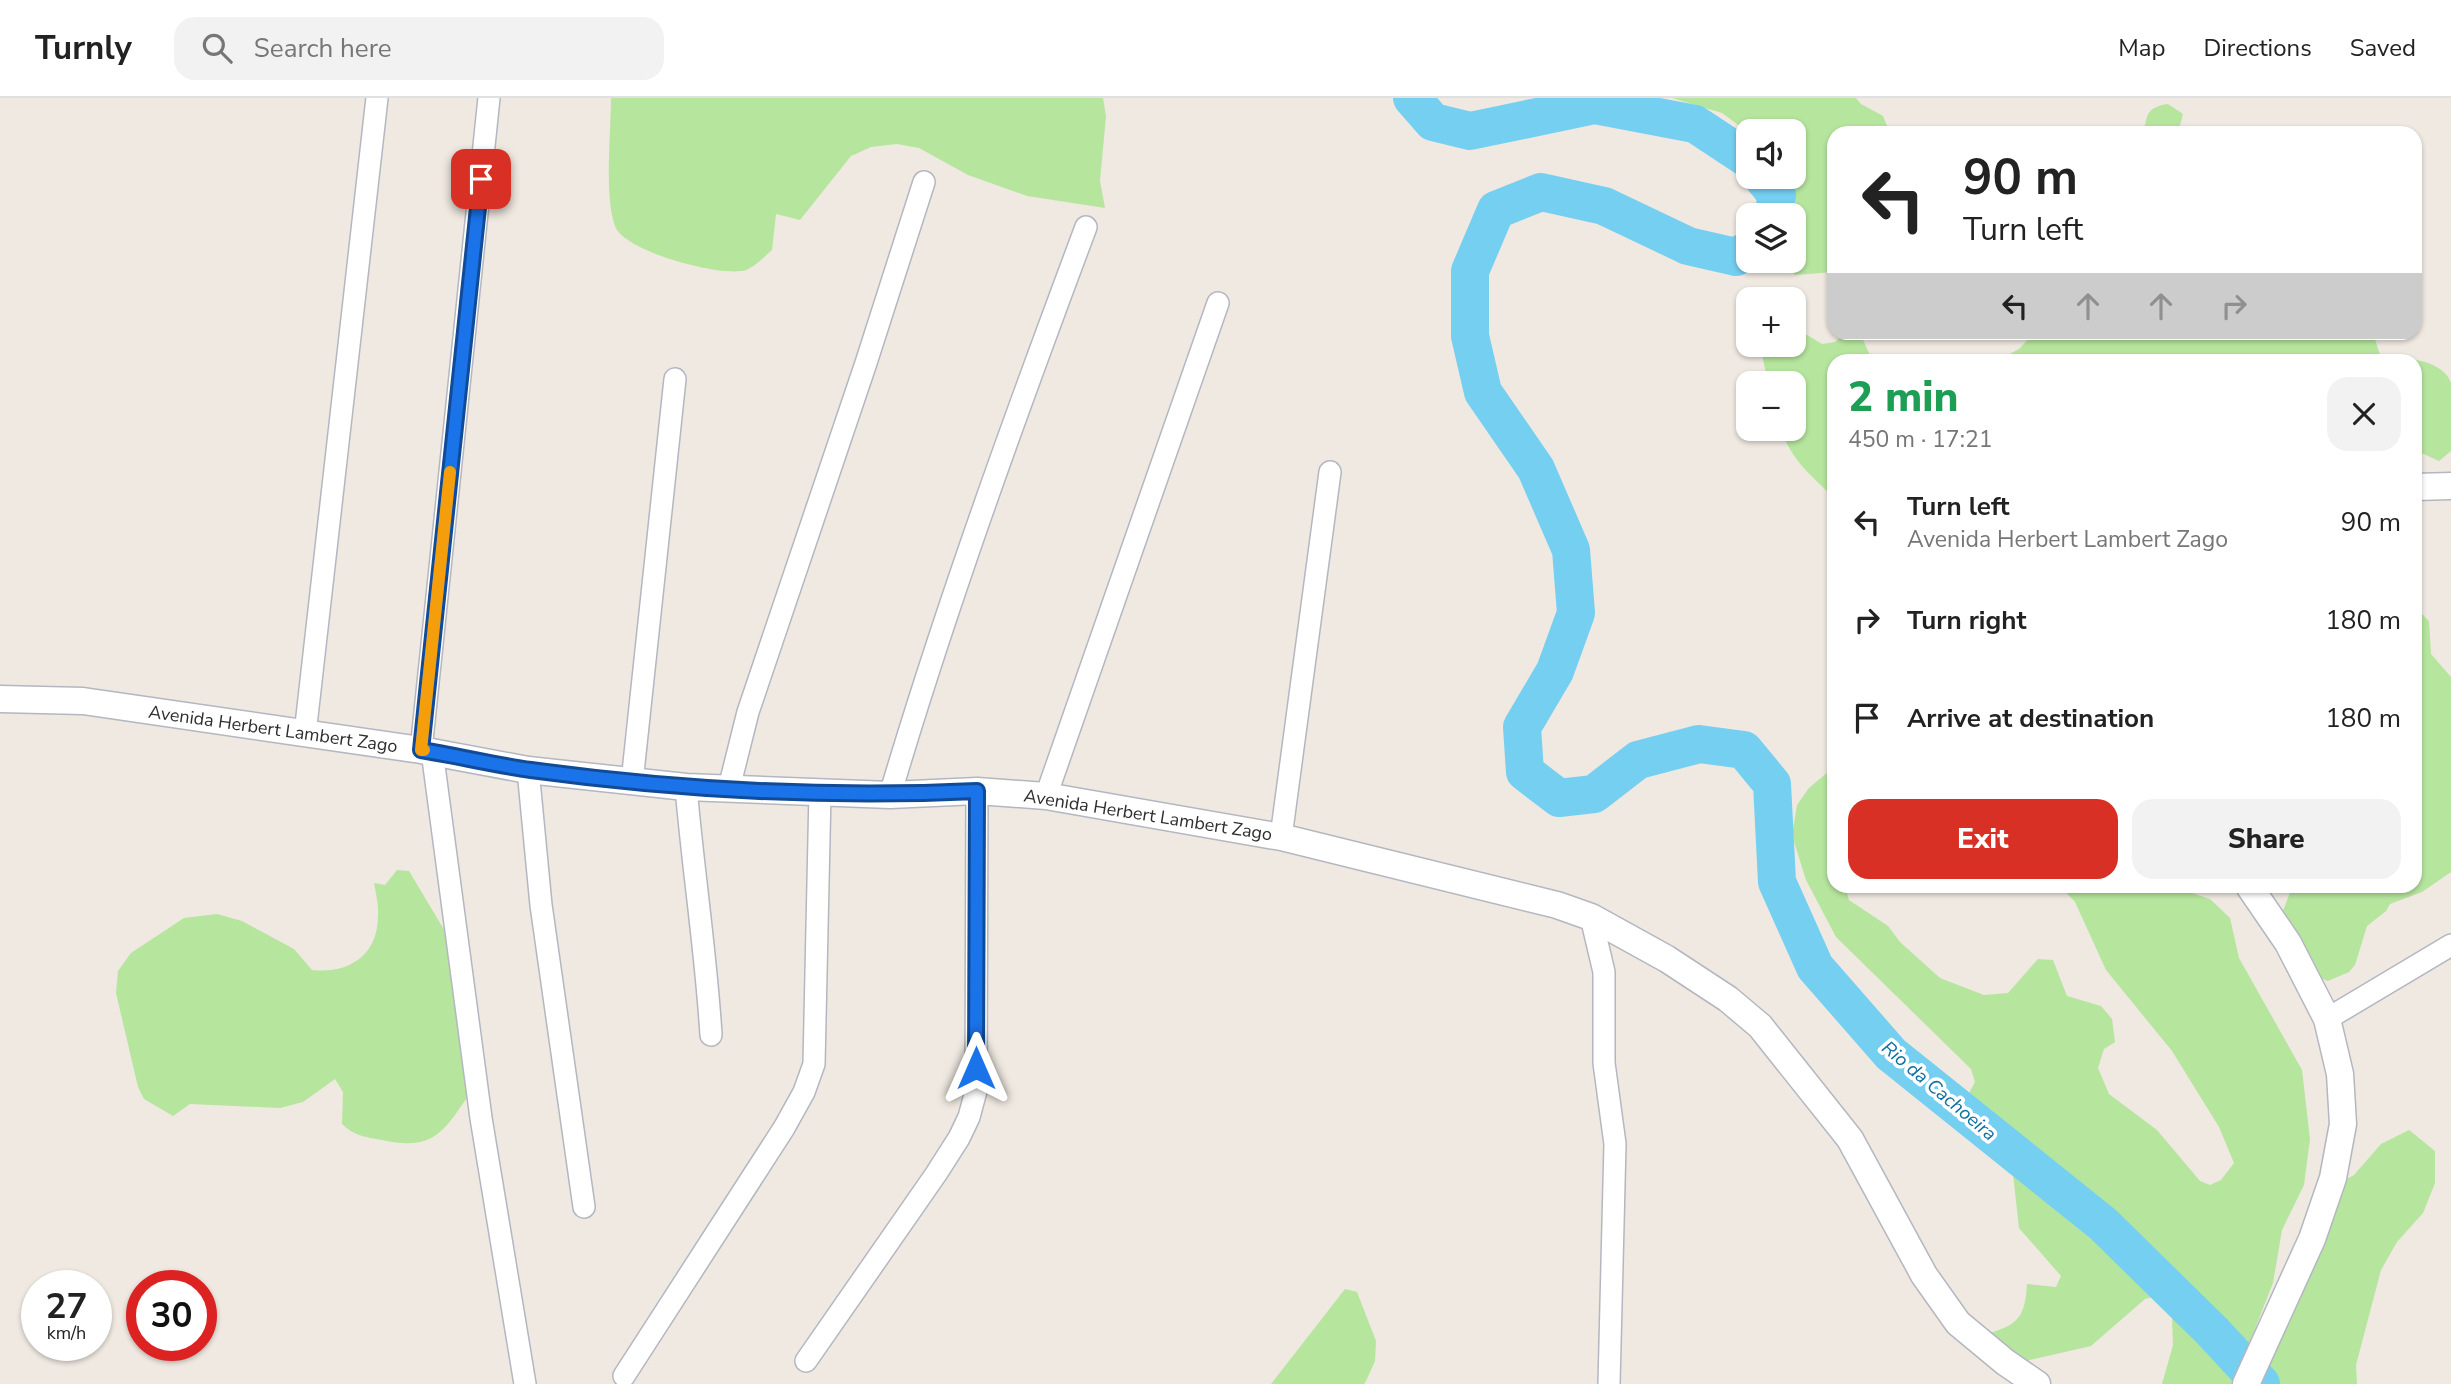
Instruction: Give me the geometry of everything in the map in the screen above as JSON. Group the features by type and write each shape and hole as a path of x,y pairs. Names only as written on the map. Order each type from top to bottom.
{"street":[{"path":"305,734 377,98"},
{"path":"489,98 427,750 481,1118 525,1384"},
{"path":"729,788 748,712 924,182"},
{"path":"890,795 908,733 1015,419 1086,227"},
{"path":"1046,796 1218,303"},
{"path":"632,782 675,379"},
{"path":"1281,837 1330,472"},
{"path":"2422,487 2451,486"},
{"name":"Avenida Herbert Lambert Zago","path":"0,699 83,701 427,750 528,770 632,782 686,787 890,795 977,791 1046,796 1281,837 1557,905 1591,917 1667,959 1728,999 1760,1026 1850,1139 1924,1275 1958,1323 2036,1384"},
{"path":"528,770 541,905 584,1207"},
{"path":"686,787 691,849 707,970 711,1035"},
{"path":"806,1361 936,1174 969,1116 976,1091 977,791"},
{"path":"624,1376 784,1128 804,1092 814,1064 820,792"},
{"path":"2246,1384 2312,1238 2333,1178 2343,1124 2340,1074 2327,1019 2288,943 2254,893"},
{"path":"1591,917 1604,972 1604,1063 1615,1144 1609,1384"},
{"path":"2327,1019 2451,945"}],"green space":[{"path":"611,98 1103,98 1106,116 1100,181 1105,208 1027,196 968,175 919,148 897,144 871,147 851,156 800,220 776,214 772,250 753,266 734,271 696,266 635,245 615,226 609,181"},
{"path":"1672,98 1856,98 1861,104 1883,116 1887,126 1827,126 1827,273 1795,275 1793,273 1806,273 1806,203 1768,203 1767,189 1806,189 1806,119 1736,119 1736,123 1722,113"},
{"path":"2168,104 2183,114 2180,126 2145,126 2149,113 2156,107"},
{"path":"1806,334 1822,344 1837,340 1863,340 1869,354 1827,354 1827,491 1809,474 1786,441 1806,441 1806,371 1765,371 1763,357 1806,357"},
{"path":"2027,340 2375,340 2380,354 2010,354"},
{"path":"2422,362 2439,368 2451,383 2451,451 2439,461 2422,453"},
{"path":"2422,614 2429,621 2431,654 2451,677 2451,872 2422,892"},
{"path":"1827,773 1827,893 1847,893 1849,900 1888,926 1900,942 1940,978 1984,995 2008,993 2038,959 2053,960 2067,996 2101,1006 2112,1019 2115,1042 2104,1049 2098,1068 2109,1094 2157,1130 2200,1181 2210,1185 2221,1180 2234,1163 2219,1127 2172,1051 2106,970 2075,902 2067,893 2191,893 2210,899 2230,918 2239,958 2302,1070 2310,1139 2304,1185 2282,1230 2273,1283 2235,1384 2162,1384 2173,1345 2172,1317 2160,1295 2145,1299 2091,1346 2017,1363 1990,1333 2008,1326 2019,1317 2025,1303 2027,1284 2056,1287 2061,1276 2019,1228 2013,1174 1967,1097 1975,1082 1971,1069 1836,937 1806,880 1792,835 1797,805 1809,788"},
{"path":"397,870 409,871 455,948 458,965 453,993 468,1016 474,1088 438,1134 416,1143 401,1143 356,1134 342,1124 343,1092 335,1079 303,1102 280,1108 190,1104 173,1116 144,1099 138,1087 116,993 118,971 131,953 184,918 217,914 242,921 294,949 312,970 337,969 358,960 367,952 377,930 378,912 374,883 385,885"},
{"path":"2290,893 2419,893 2390,904 2386,911 2367,926 2355,965 2349,972 2328,981 2306,973 2276,929"},
{"path":"2409,1130 2435,1151 2435,1183 2423,1213 2397,1242 2381,1270 2356,1365 2357,1384 2254,1384 2339,1183 2354,1175 2381,1144"},
{"path":"1345,1289 1357,1292 1376,1341 1375,1361 1364,1384 1271,1384"}],"waterway":[{"name":"Rio da Cachoeira","path":"1412,98 1433,122 1470,131 1595,105 1695,124 1736,151"},
{"name":"Rio da Cachoeira","path":"1772,189 1777,195 1775,203"},
{"name":"Rio da Cachoeira","path":"1736,257 1688,246 1604,206 1541,192 1496,210 1470,271 1470,336 1483,392 1536,469 1571,550 1576,613 1555,671 1522,727 1525,772 1559,798 1594,794 1638,760 1699,744 1744,750 1772,784 1777,882 1815,967 1891,1054 2103,1224 2212,1331 2261,1384"}],"slow traffic":[{"path":"424,750 421,750 450,472"}],"route":[{"path":"481,179 421,750 528,770 686,787 890,795 977,791 976,1068"}]}
